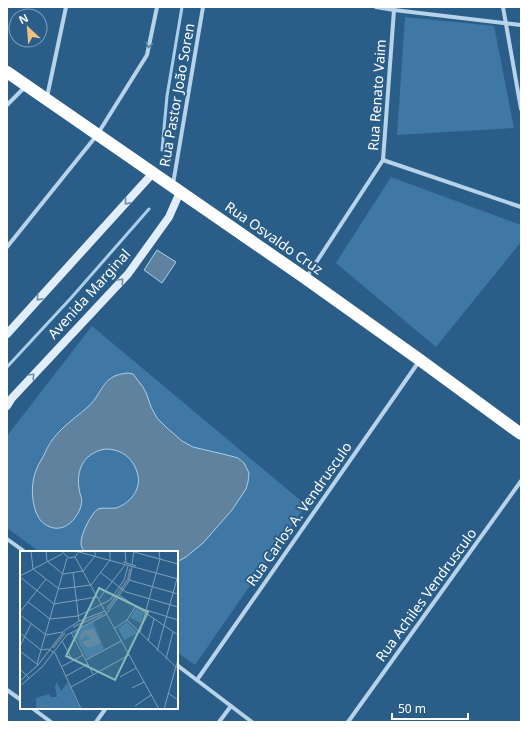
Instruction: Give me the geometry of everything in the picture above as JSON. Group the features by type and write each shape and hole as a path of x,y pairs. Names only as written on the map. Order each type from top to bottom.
{"highway":[{"name":"Rua Osvaldo Cruz","path":"7,72 305,278 521,434"}],"street":[{"path":"47,99 66,7"},
{"path":"7,247 97,135 148,54 157,7"},
{"name":"Rua Pastor João Soren","path":"177,189 203,7"},
{"path":"376,7 521,25"},
{"path":"503,7 521,109"},
{"name":"Rua Renato Vaim","path":"305,278 383,160 394,10"},
{"path":"7,105 26,85"},
{"path":"383,160 521,207"},
{"path":"7,334 153,173"},
{"name":"Avenida Marginal","path":"7,406 12,398 128,274 169,217 177,189"},
{"name":"Rua Carlos A. Vendrusculo","path":"197,680 420,360"},
{"name":"Rua Achiles Vendrusculo","path":"348,722 521,481"},
{"path":"7,539 24,551"},
{"path":"178,666 252,722"},
{"path":"7,690 20,699"},
{"path":"219,722 231,706"},
{"path":"33,709 51,722"},
{"path":"96,722 105,709"}],"shaded area":[{"path":"405,17 494,26 514,128 397,135"},
{"path":"391,177 521,225 521,242 436,347 336,263"},
{"path":"157,250 176,262 162,283 144,270"},
{"path":"92,326 306,505 195,665 178,653 178,551 39,551 7,528 7,436"},
{"path":"119,374 133,374 143,387 157,418 182,441 193,447 238,458 244,463 249,473 246,489 232,510 203,543 178,561 178,551 84,551 82,547 81,540 84,530 95,511 100,508 116,508 121,506 133,496 138,486 138,476 134,464 129,458 118,451 108,449 99,451 88,457 82,465 78,479 82,500 80,509 75,518 64,527 55,528 43,523 37,515 34,507 32,490 35,473 52,440 66,425 89,406 108,380"}],"waterway":[{"path":"162,150 167,96 182,7"},
{"path":"7,367 71,298 149,209"}]}
